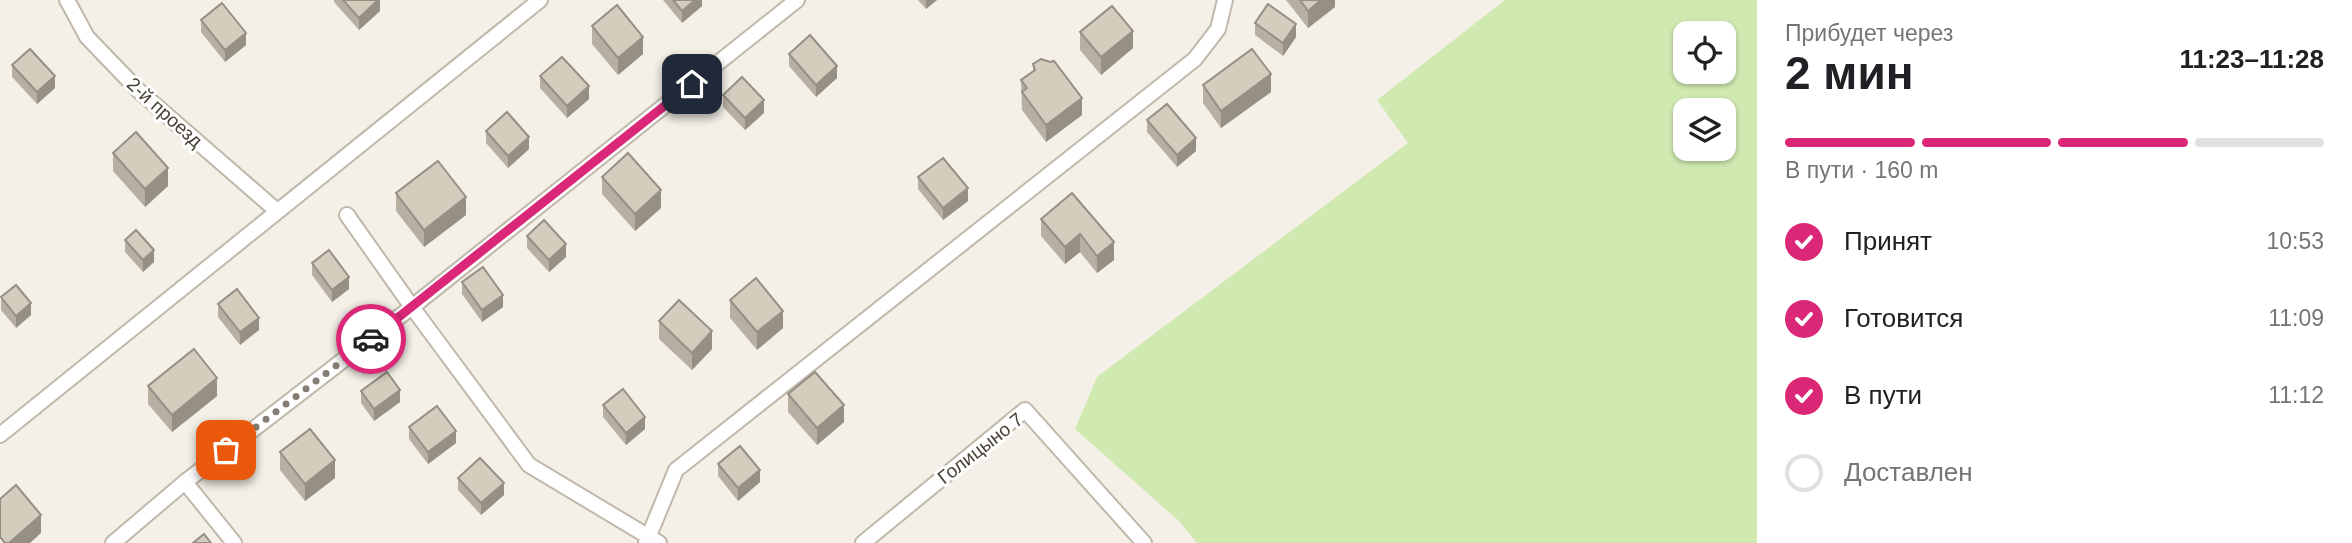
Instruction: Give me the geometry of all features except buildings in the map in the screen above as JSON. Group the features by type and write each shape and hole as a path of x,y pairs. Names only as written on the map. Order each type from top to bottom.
{"street":[{"name":"2-й проезд","path":"67,0 87,37 139,91 277,211"},
{"path":"0,435 540,0"},
{"path":"113,543 185,482 412,307 797,0"},
{"path":"347,215 529,465 651,541 676,470 1195,59 1218,29 1226,0"},
{"name":"Голицыно 7","path":"863,543 1025,410 1143,543"},
{"path":"185,482 234,543"}],"green space":[{"path":"1505,0 1757,0 1757,543 1197,543 1179,521 1075,429 1097,377 1408,143 1377,100"}],"way so far":[{"path":"226,450 371,339"}],"route":[{"path":"371,339 692,84"}]}
